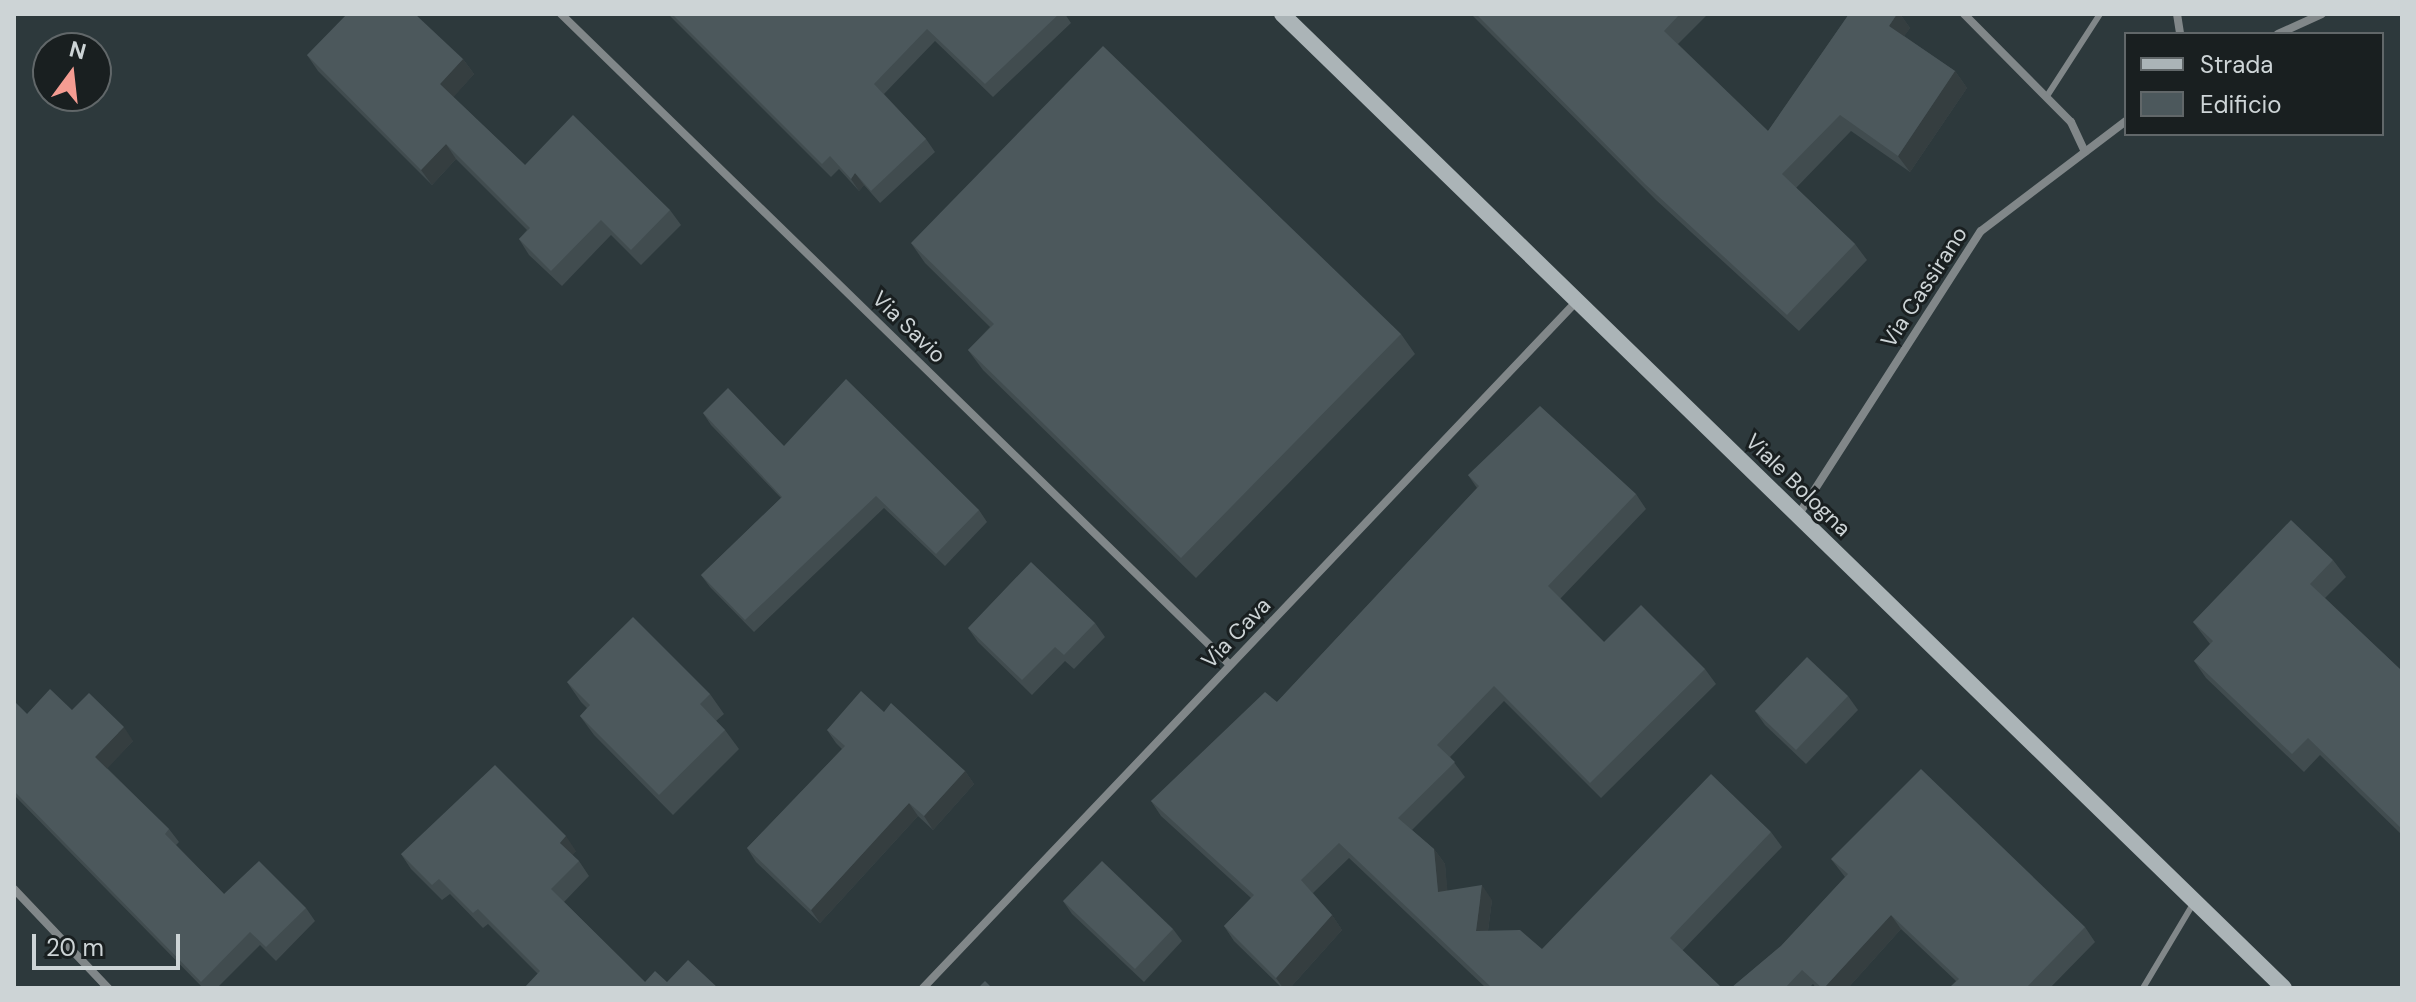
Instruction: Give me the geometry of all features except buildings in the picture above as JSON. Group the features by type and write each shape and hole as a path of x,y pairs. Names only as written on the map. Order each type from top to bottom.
{"main road":[{"name":"Viale Bologna","path":"1282,14 1575,303 1799,514 2284,988"}],"street":[{"name":"Via Savio","path":"561,14 1230,665"},
{"path":"1964,14 2071,122 2085,152"},
{"path":"2282,32 2322,14"},
{"name":"Via Cassirano","path":"1799,514 1981,231 2124,123"},
{"name":"Via Cava","path":"923,988 1575,303"},
{"path":"14,889 108,988"}],"lane":[{"path":"2047,96 2100,14"},
{"path":"2143,988 2195,901"}]}
